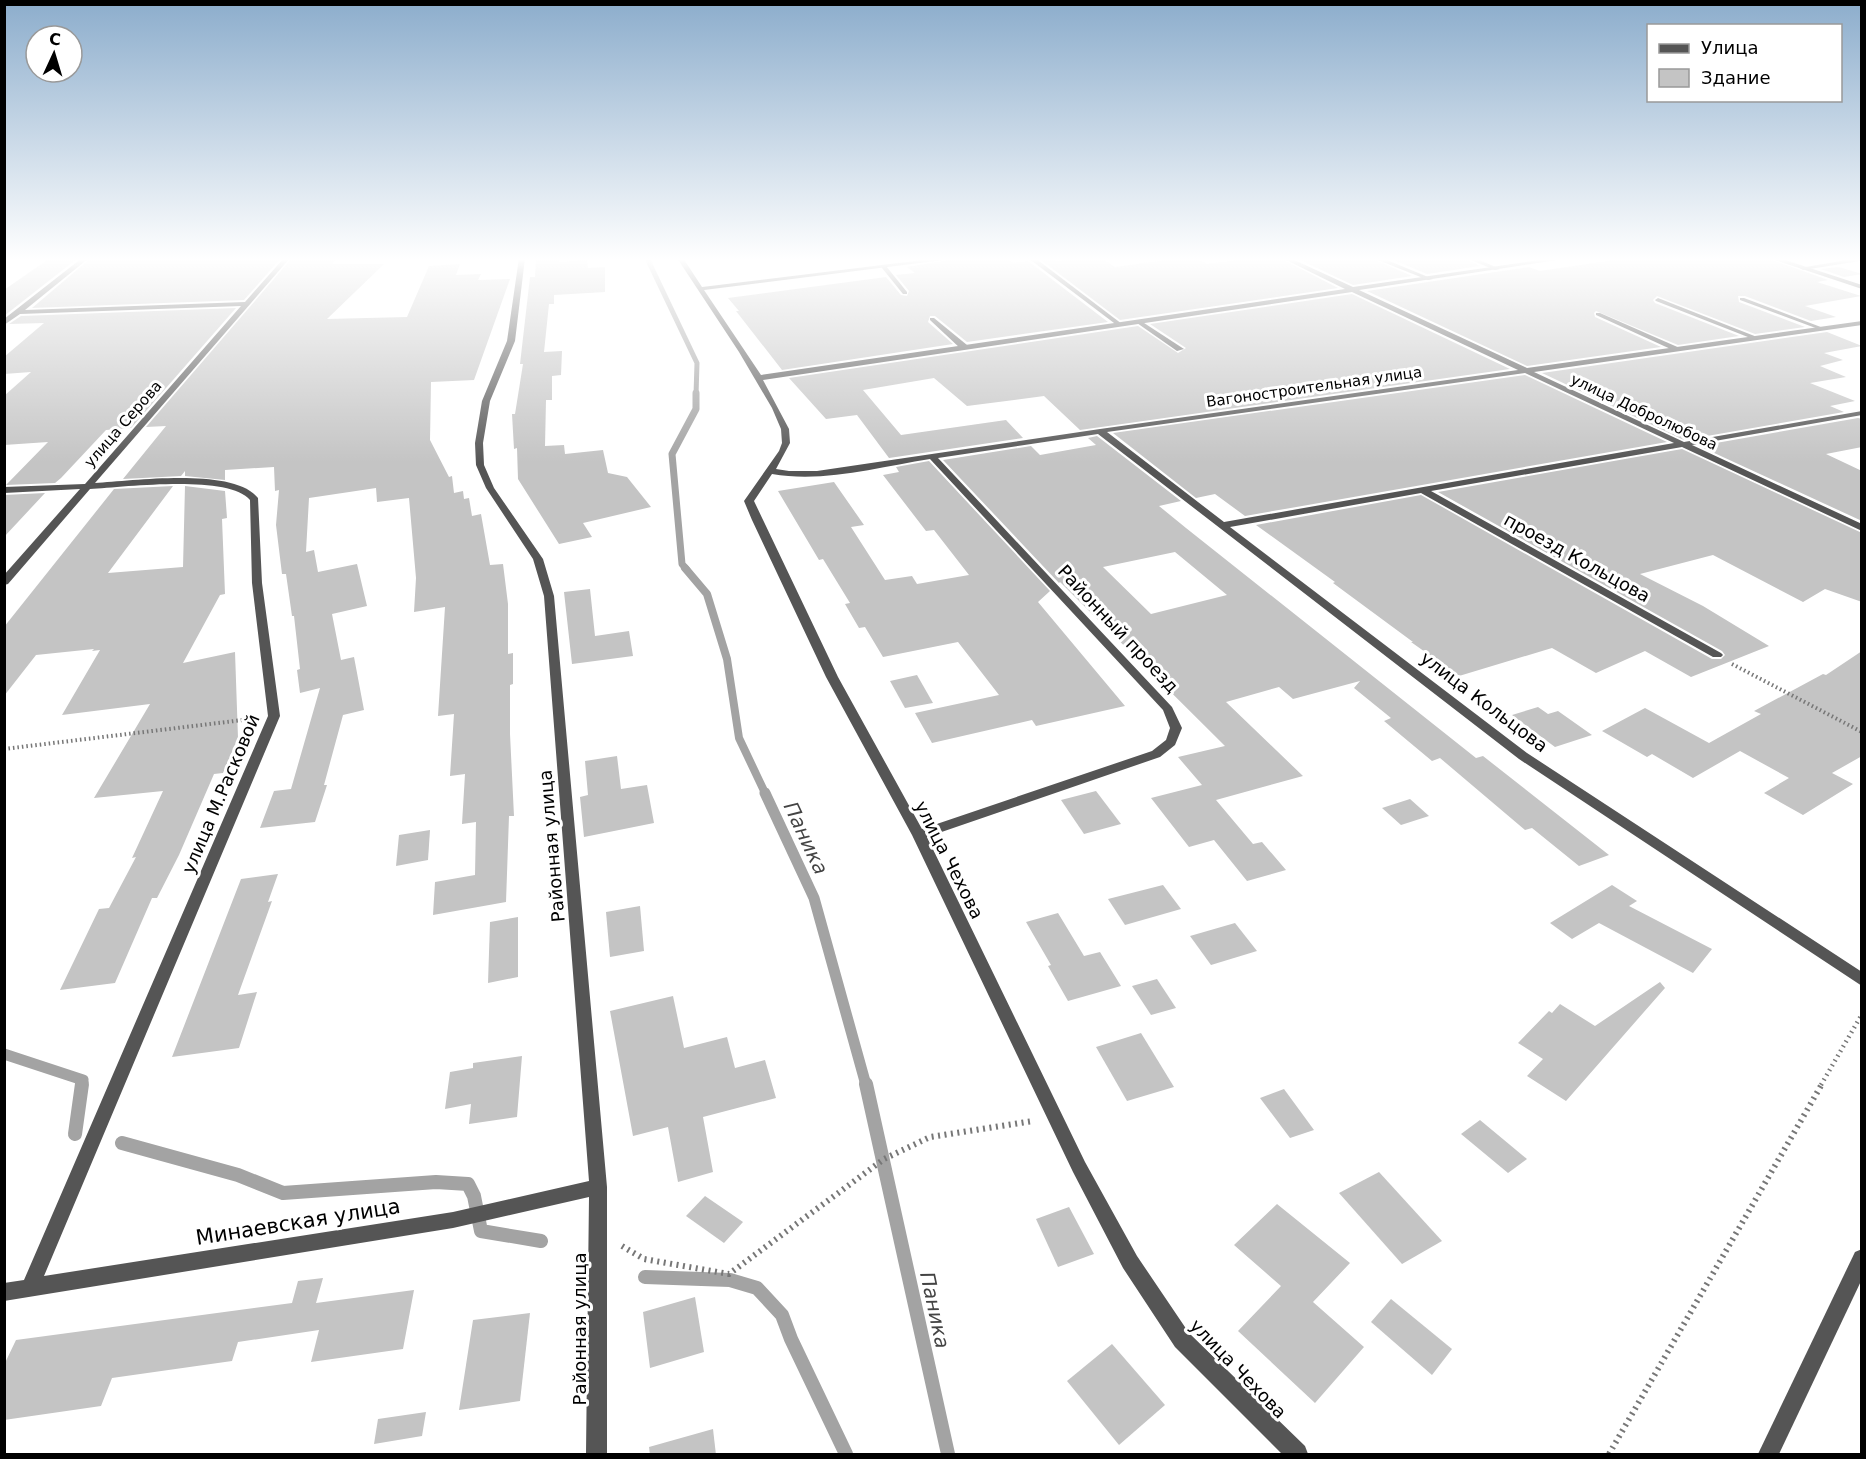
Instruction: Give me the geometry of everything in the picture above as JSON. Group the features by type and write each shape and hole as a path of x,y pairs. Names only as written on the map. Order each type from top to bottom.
{"street":[{"name":"улица Серова","path":"4,582 226,326"},
{"name":"Районная улица","path":"513,326 511,341 486,401 479,443 480,465 490,488 538,559 549,596 598,1187 597,1455"},
{"name":"улица Чехова","path":"724,326 759,378 785,424 788,441 772,471 754,489 749,501 832,677 919,835 1055,1118 1130,1262 1182,1340 1297,1455"},
{"path":"940,326 964,346"},
{"path":"759,378 964,346 1112,326"},
{"path":"1145,326 1180,349"},
{"name":"улица Добролюбова","path":"1429,326 1862,528"},
{"path":"1626,326 1678,349"},
{"path":"1725,326 1755,338"},
{"path":"1815,326 1823,329"},
{"name":"Вагоностроительная улица","path":"772,471 795,475 817,474 1100,431 1842,326"},
{"path":"1223,525 1862,413"},
{"name":"улица Кольцова","path":"1100,431 1523,756 1862,980"},
{"name":"Районный проезд","path":"919,835 1156,754 1171,742 1176,729 1168,709 932,457"},
{"name":"улица М.Расковой","path":"4,490 203,481 227,484 250,492 255,500 257,584 274,705 274,716 30,1288"},
{"name":"проезд Кольцова","path":"1422,490 1717,655"},
{"name":"Минаевская улица","path":"4,1292 453,1220 598,1187"},
{"path":"1768,1455 1862,1258"}],"path":[{"path":"1717,655 1862,732"},
{"path":"4,749 274,716"},
{"path":"1609,1455 1862,1014"},
{"path":"598,1232 644,1259 729,1274 884,1159 930,1137 1055,1118"}],"building":[{"path":"40,326 220,326 131,428 106,430 55,483 6,485 48,442 4,445 4,396 31,372 4,374 4,357"},
{"path":"233,326 493,326 474,380 431,382 430,440 449,477 452,476 454,493 463,491 464,499 469,498 472,516 481,514 490,565 503,564 508,604 508,654 513,653 513,684 510,685 510,734 514,816 509,816 506,902 433,915 435,882 475,875 476,822 462,824 465,774 450,776 454,714 438,716 445,607 414,612 416,578 409,498 377,502 376,488 309,498 306,552 314,550 318,572 357,564 367,606 332,614 341,660 354,657 364,710 343,715 324,785 327,785 315,822 260,828 274,791 291,789 320,688 300,693 297,670 300,669 294,616 292,616 286,574 282,574 276,525 279,490 275,491 274,467 225,470 225,480 185,476 185,471 181,476 123,479 166,426 146,427"},
{"path":"524,326 547,326 544,352 562,351 561,375 552,376 552,400 546,400 545,446 564,445 565,454 603,450 608,473 627,477 651,507 583,523 592,537 559,544 518,479 517,448 514,449 512,414 515,414 523,364 520,364"},
{"path":"748,326 933,326 953,344 782,370"},
{"path":"947,326 1079,326 967,342"},
{"path":"1137,326 1178,353 1186,348 1153,326 1420,326 1510,369 1080,430 1044,396 967,406 934,378 863,390 901,435 1006,420 1023,438 889,458 857,415 826,419 789,378"},
{"path":"1442,326 1615,326 1661,347 1527,366"},
{"path":"1632,326 1714,326 1739,336 1678,345"},
{"path":"1735,326 1805,327 1755,334"},
{"path":"1827,332 1862,346 1824,353 1843,360 1820,366 1846,377 1810,383 1855,401 1830,406 1844,412 1684,440 1542,373"},
{"path":"1525,375 1667,442 1245,516 1215,494 1196,498 1113,433"},
{"path":"1862,419 1862,447 1826,454 1862,471 1862,521 1699,446"},
{"path":"1097,436 1181,501 1159,506 1186,528 1476,758 1483,756 1609,855 1579,866 1532,828 1525,830 1440,758 1432,761 1384,721 1391,718 1354,688 1360,681 1293,699 1279,687 1226,702 1303,776 1216,800 1253,844 1262,842 1286,870 1247,881 1214,840 1189,847 1151,798 1202,785 1178,757 1225,746 1059,583 943,460 1031,446 1040,455 1096,445 1088,438","holes":["1175,552 1227,595 1151,614 1103,567"]},
{"path":"1682,449 1862,533 1862,602 1825,589 1803,602 1713,555 1640,574 1703,606 1769,646 1691,677 1645,651 1596,673 1552,648 1459,676 1256,525 1421,495 1712,659 1721,659 1725,655 1722,651 1438,492"},
{"path":"929,461 1050,591 1038,602 1125,706 1036,726 1032,720 932,743 915,713 999,695 958,642 883,657 865,627 859,628 845,604 850,603 823,559 819,560 778,491 834,482 864,525 851,527 885,580 912,576 917,584 969,575 934,530 926,531 883,475 899,472 896,467"},
{"path":"173,486 108,573 183,567 185,486 225,491 227,518 222,519 225,594 220,595 183,663 235,652 238,738 223,773 214,774 179,855 157,898 152,898 115,983 60,990 99,909 109,908 136,857 132,858 163,791 94,798 150,704 62,715 100,650 92,651 94,649 36,655 4,696 4,627 114,489"},
{"path":"45,493 4,537 4,495"},
{"path":"590,589 595,636 629,631 633,656 572,664 564,592"},
{"path":"1862,651 1862,756 1832,773 1853,784 1803,815 1764,793 1789,778 1740,751 1693,778 1652,754 1647,757 1602,731 1645,708 1709,743 1761,714 1754,711 1823,674 1826,675"},
{"path":"917,675 933,703 905,708 890,681"},
{"path":"1538,707 1548,714 1558,711 1592,735 1555,747 1512,715"},
{"path":"617,756 621,789 647,785 654,823 584,837 580,797 588,795 585,761"},
{"path":"1096,791 1121,824 1084,834 1061,800"},
{"path":"1410,799 1429,816 1401,825 1382,808"},
{"path":"430,830 428,860 396,866 399,835"},
{"path":"278,874 268,902 272,901 238,995 257,992 239,1048 172,1057 241,879"},
{"path":"1163,885 1181,909 1125,925 1108,899"},
{"path":"1612,885 1637,901 1629,906 1712,949 1693,973 1599,923 1572,939 1550,923"},
{"path":"640,906 644,951 610,957 606,912"},
{"path":"1058,913 1084,956 1100,952 1121,986 1068,1001 1048,966 1051,965 1026,922"},
{"path":"518,917 518,977 488,983 490,922"},
{"path":"1235,923 1257,951 1211,965 1190,936"},
{"path":"1157,979 1176,1008 1151,1015 1132,986"},
{"path":"1660,982 1665,988 1566,1101 1527,1076 1543,1059 1518,1043 1549,1011 1552,1013 1560,1004 1595,1026"},
{"path":"673,996 684,1048 727,1037 735,1068 765,1060 776,1098 703,1117 713,1172 678,1182 668,1127 633,1136 610,1011"},
{"path":"1141,1033 1174,1087 1127,1101 1096,1047"},
{"path":"522,1056 517,1117 469,1124 471,1104 445,1109 450,1072 473,1068 473,1063"},
{"path":"1284,1089 1314,1130 1290,1138 1260,1098"},
{"path":"1480,1120 1527,1159 1508,1173 1461,1134"},
{"path":"1379,1172 1442,1241 1402,1264 1339,1193"},
{"path":"705,1196 743,1222 724,1243 686,1216"},
{"path":"1277,1204 1350,1263 1313,1302 1364,1347 1315,1403 1238,1331 1281,1286 1234,1245"},
{"path":"1069,1207 1094,1254 1058,1267 1036,1219"},
{"path":"323,1278 316,1303 414,1290 403,1349 311,1362 319,1330 238,1342 232,1361 112,1378 101,1406 4,1420 4,1365 16,1340 292,1303 298,1281"},
{"path":"695,1297 704,1352 650,1368 643,1312"},
{"path":"1391,1299 1452,1349 1432,1375 1371,1322"},
{"path":"530,1313 520,1401 459,1410 473,1320"},
{"path":"1112,1344 1165,1405 1119,1445 1067,1381"},
{"path":"426,1412 422,1436 374,1444 378,1419"},
{"path":"713,1429 716,1455 650,1455 649,1447"}],"waterway":[{"name":"Паника","path":"679,326 697,363 696,395"},
{"name":"Паника","path":"687,570 682,564 672,454 696,409 696,395"},
{"name":"Паника","path":"685,568 707,594 727,659 739,738 766,795"},
{"name":"Паника","path":"765,793 814,898 866,1085"},
{"path":"4,1054 83,1080 82,1085"},
{"path":"75,1134 82,1084"},
{"name":"Паника","path":"866,1084 948,1454"},
{"path":"122,1143 238,1175 283,1193 436,1182 468,1184 474,1196 481,1231 541,1241"},
{"path":"645,1277 730,1280 757,1288 782,1315 791,1339 846,1454"}]}
